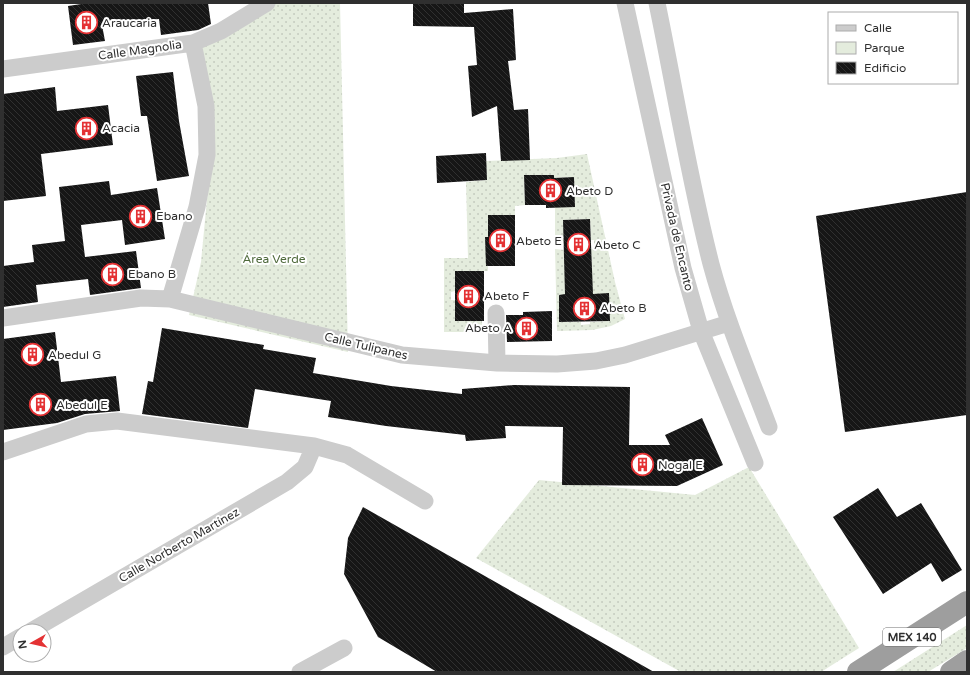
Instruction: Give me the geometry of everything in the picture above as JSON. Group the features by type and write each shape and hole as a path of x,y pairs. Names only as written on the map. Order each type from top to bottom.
{"highway":[{"name":"MEX 140","path":"858,672 967,602"},
{"path":"951,672 967,661"}],"street":[{"name":"Calle Magnolia","path":"3,69 192,42 222,31 267,3"},
{"name":"Privada de Encanto","path":"625,3 683,268 701,331 755,463"},
{"path":"658,3 695,193 712,265 729,323 769,427"},
{"path":"170,299 197,207 207,154 206,106 192,42"},
{"name":"Calle Tulipanes","path":"3,318 141,298 170,299 402,355 497,363 557,364 596,361 625,356 729,323"},
{"path":"496,313 497,363"},
{"path":"3,452 86,424 117,421 314,446 347,455 425,501"},
{"name":"Calle Norberto Martínez","path":"45,623 287,482 305,467 314,446"},
{"path":"3,647 12,642"},
{"path":"300,672 344,648"}],"green space":[{"name":"Área Verde","path":"265,3 340,3 348,352 189,315 201,262 211,158 197,41"},
{"path":"587,154 615,282 625,319 611,326 592,330 557,331 555,249 564,250 592,269 591,249 594,249 594,240 591,240 590,219 564,220 564,241 555,241 555,205 575,204 574,177 554,178 554,175 524,178 525,205 515,206 515,215 488,216 488,237 485,237 485,246 488,246 488,271 455,271 455,291 451,292 451,300 455,300 455,321 482,321 482,332 444,332 444,258 468,258 466,182 487,180 486,161 557,158","holes":["589,294 610,321 590,322 590,324 581,325 581,322 559,322 559,295"]},
{"path":"749,467 859,648 821,672 681,672 476,558 539,480 695,495"},
{"path":"967,625 967,648 928,672 893,672"}],"building":[{"path":"88,3 208,3 211,24 198,30 161,35 159,19 102,25 105,41 73,45 68,6"},
{"path":"413,3 464,3 464,13 513,9 516,60 508,61 514,110 528,109 530,160 501,161 497,106 472,117 468,66 477,65 474,27 413,26"},
{"path":"173,72 179,121 189,176 157,181 147,116 141,116 136,76"},
{"path":"55,87 57,111 108,105 113,145 41,154 46,196 3,201 3,94"},
{"path":"486,153 487,180 437,183 436,156"},
{"name":"Abeto D","path":"524,175 554,175 554,178 574,177 575,207 546,208 546,205 525,205"},
{"path":"109,181 111,195 157,188 165,239 125,245 122,220 81,225 85,257 136,251 141,288 90,295 88,279 36,285 38,302 3,307 3,266 34,262 32,245 65,241 59,187"},
{"path":"967,192 967,415 845,432 816,216"},
{"name":"Abeto E","path":"488,215 515,215 515,266 486,266 485,237 488,237"},
{"path":"590,219 593,294 609,293 610,321 559,322 559,295 565,294 563,220"},
{"name":"Abeto F","path":"455,271 484,271 484,321 455,321"},
{"name":"Abeto A","path":"552,311 552,341 507,342 506,315 523,315 523,312"},
{"path":"162,328 264,345 263,349 316,358 313,373 391,386 462,394 462,389 514,385 630,387 629,445 670,445 665,435 702,418 723,465 677,486 562,485 563,427 505,426 506,438 466,441 465,435 386,426 328,417 331,401 255,389 248,428 142,414 148,381 153,382"},
{"path":"55,332 61,382 116,376 120,411 85,414 57,423 3,430 3,339"},
{"path":"878,488 897,517 921,503 962,570 942,582 931,563 883,594 833,517"},
{"path":"363,507 654,672 437,672 378,637 344,574 348,538"}],"place":[{"name":"Araucaria","path":"86,23"},
{"name":"Acacia","path":"86,128"},
{"name":"Abeto D","path":"550,191"},
{"name":"Ebano","path":"141,216"},
{"name":"Abeto E","path":"501,241"},
{"name":"Abeto C","path":"578,245"},
{"name":"Ebano B","path":"113,274"},
{"name":"Abeto F","path":"468,296"},
{"name":"Abeto B","path":"584,308"},
{"name":"Abeto A","path":"527,328"},
{"name":"Abedul G","path":"32,355"},
{"name":"Abedul E","path":"41,405"},
{"name":"Nogal E","path":"643,465"}]}
